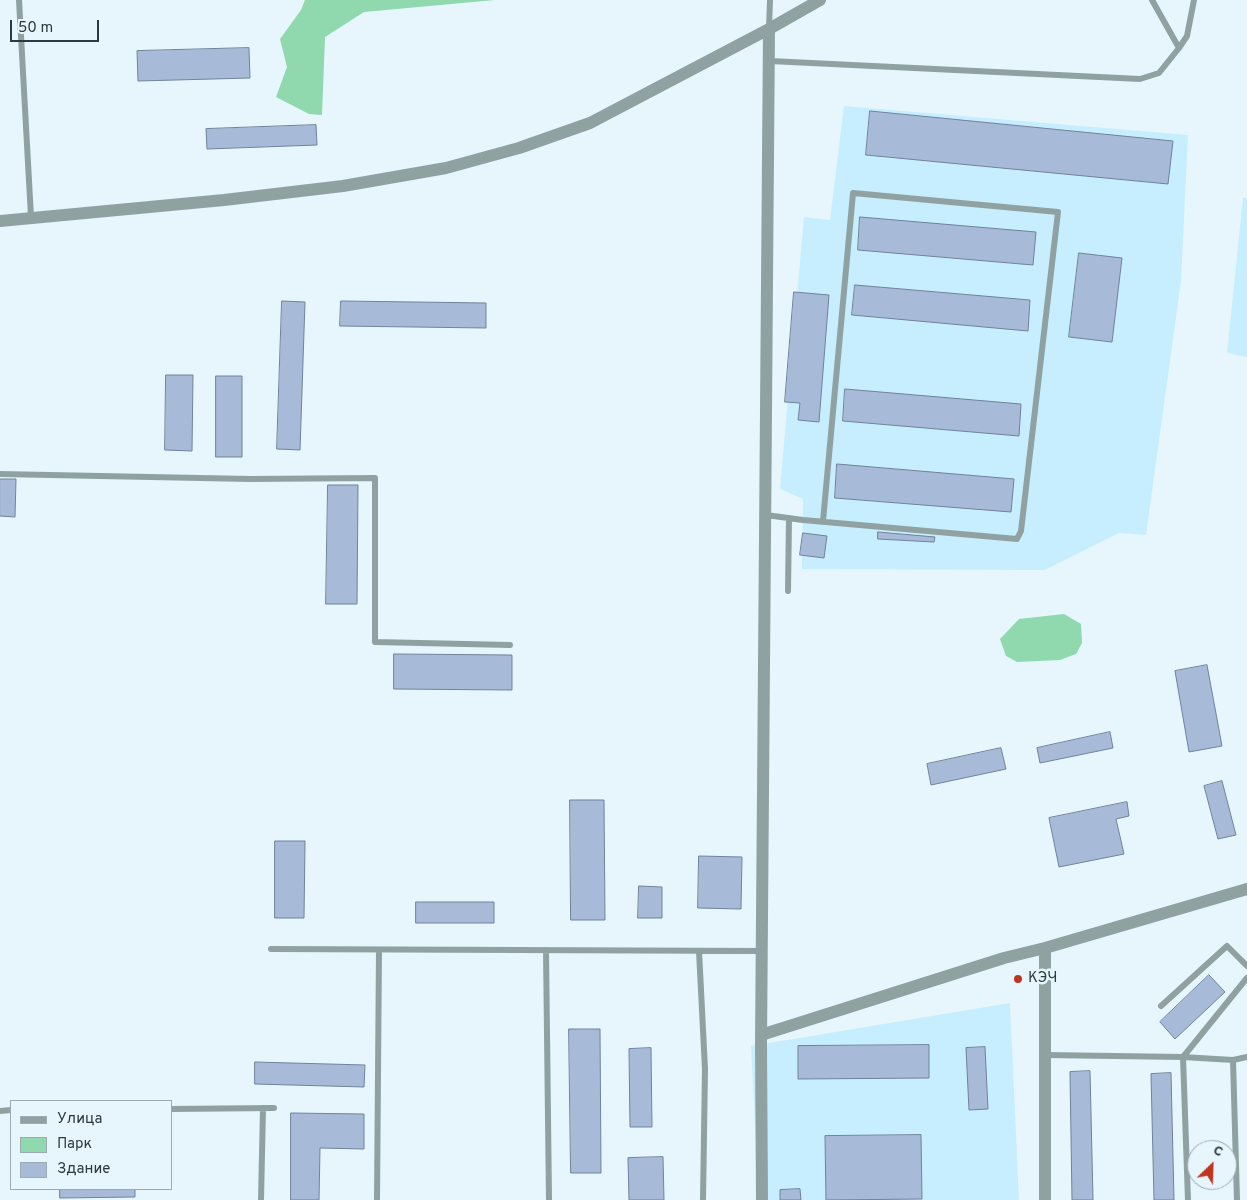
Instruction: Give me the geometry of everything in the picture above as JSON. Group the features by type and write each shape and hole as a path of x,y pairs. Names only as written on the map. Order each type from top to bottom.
{"street":[{"path":"0,221 303,191 378,181 446,168 519,148 590,123 769,29 820,0"},
{"path":"762,1200 761,1035 769,29"},
{"path":"761,1035 1004,958 1045,948 1247,889"},
{"path":"1045,948 1046,1200"}],"lane":[{"path":"19,0 31,218"},
{"path":"769,29 770,0"},
{"path":"1152,0 1179,48"},
{"path":"770,61 1140,79 1159,73 1179,48 1187,36 1194,0"},
{"path":"766,514 789,518 1017,539 1021,531 1058,212 852,193 823,521"},
{"path":"0,474 250,479 376,478 375,642 510,645"},
{"path":"788,591 789,518"},
{"path":"1161,1006 1227,946 1247,966"},
{"path":"271,949 762,951"},
{"path":"377,1200 379,950"},
{"path":"546,950 549,1200"},
{"path":"699,951 705,1069 703,1200"},
{"path":"1188,1200 1183,1057 1247,978"},
{"path":"1046,1055 1183,1057 1233,1060 1247,1057"},
{"path":"1233,1060 1237,1200"},
{"path":"261,1200 263,1108"},
{"path":"172,1109 274,1108"}],"shaded area":[{"path":"844,106 1188,135 1181,281 1146,535 1119,533 1045,570 802,569 803,499 780,489 804,217 830,220"},
{"path":"1243,198 1247,198 1247,357 1227,353"},
{"path":"1010,1003 1019,1200 759,1200 751,1046"}],"green space":[{"path":"305,0 495,0 364,12 325,37 322,115 309,114 276,97 287,67 280,39 301,10"},
{"path":"1064,614 1081,624 1082,643 1076,654 1060,660 1017,662 1006,656 1000,639 1019,619"}],"building":[{"path":"249,48 250,78 138,81 137,51"},
{"path":"870,111 1173,141 1168,184 866,155"},
{"path":"316,125 317,145 207,149 206,129"},
{"path":"860,217 1036,232 1033,265 858,250"},
{"path":"1079,253 1122,258 1112,342 1069,337"},
{"path":"855,285 1030,300 1028,331 852,315"},
{"path":"794,292 829,295 819,422 798,420 800,403 785,402"},
{"path":"282,301 305,302 300,450 277,449"},
{"path":"341,301 486,303 486,328 340,326"},
{"path":"166,375 193,375 192,451 165,450"},
{"path":"216,376 242,376 242,457 216,457"},
{"path":"845,389 1021,404 1019,436 843,421"},
{"path":"837,464 1014,479 1011,512 835,498"},
{"path":"0,479 16,479 15,517 0,516"},
{"path":"328,485 358,485 357,604 326,604"},
{"path":"878,532 935,537 934,542 878,539"},
{"path":"803,533 827,536 824,558 800,555"},
{"path":"394,654 512,655 512,690 394,689"},
{"path":"1207,665 1222,746 1189,752 1175,671"},
{"path":"1110,732 1113,748 1040,763 1037,748"},
{"path":"1001,748 1006,769 931,785 927,764"},
{"path":"1222,781 1236,835 1218,839 1204,786"},
{"path":"570,800 604,800 605,920 571,920"},
{"path":"1127,802 1129,816 1116,819 1124,854 1059,867 1049,818"},
{"path":"275,841 305,841 304,918 275,918"},
{"path":"699,856 742,857 741,909 698,908"},
{"path":"639,886 662,887 662,918 638,918"},
{"path":"416,902 494,902 494,923 416,923"},
{"path":"1209,975 1225,992 1175,1039 1160,1022"},
{"path":"569,1029 600,1029 601,1173 571,1173"},
{"path":"929,1045 929,1078 798,1079 798,1046"},
{"path":"985,1047 988,1109 969,1110 966,1048"},
{"path":"651,1048 652,1127 630,1127 629,1049"},
{"path":"255,1062 365,1065 364,1087 255,1084"},
{"path":"1090,1071 1093,1200 1072,1200 1070,1072"},
{"path":"1171,1073 1174,1200 1154,1200 1151,1074"},
{"path":"291,1113 364,1114 364,1149 320,1148 319,1200 291,1200"},
{"path":"921,1135 922,1199 826,1200 825,1136"},
{"path":"663,1157 664,1200 629,1200 628,1158"},
{"path":"800,1189 801,1200 780,1200 780,1190"},
{"path":"60,1190 135,1190 135,1197 60,1198"}],"place":[{"name":"КЭЧ","path":"1018,979"}]}
